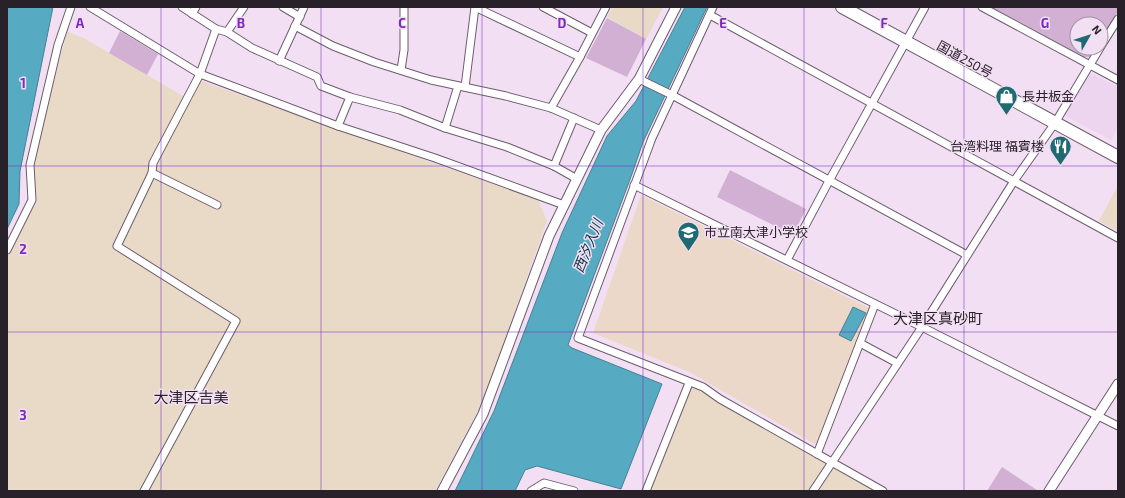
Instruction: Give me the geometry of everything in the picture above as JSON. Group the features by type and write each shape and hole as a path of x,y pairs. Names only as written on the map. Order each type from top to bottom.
{"highway":[{"name":"国道250号","path":"842,7 1118,157"}],"street":[{"path":"7,250 32,200 30,165 58,45 70,7"},
{"path":"90,7 200,74 338,126 435,158 564,204"},
{"path":"182,7 216,29 227,32 252,48 317,77 322,86 350,97 400,110 445,128 507,147 554,166 577,179"},
{"path":"192,14 196,7"},
{"path":"227,32 244,7"},
{"path":"283,7 300,17"},
{"path":"279,61 304,7"},
{"path":"402,70 404,50 404,7"},
{"path":"445,128 461,86 475,7 580,57"},
{"path":"543,7 592,33"},
{"path":"550,108 580,57 606,7"},
{"path":"442,491 483,414 549,236 564,204 601,130 639,79 676,7"},
{"path":"713,7 652,138 578,338 703,388 883,491"},
{"path":"787,260 925,7"},
{"path":"982,7 1118,80"},
{"path":"710,15 1118,238"},
{"path":"1109,33 1118,19"},
{"path":"295,26 338,48 374,62 431,80 550,108 601,130"},
{"path":"144,491 236,321 117,246 152,173 153,163 200,74 216,29"},
{"path":"813,491 922,327 1014,181 1055,123 1095,56"},
{"path":"639,79 672,95 967,255"},
{"path":"338,126 350,97"},
{"path":"554,166 574,118"},
{"path":"152,173 217,205"},
{"path":"634,186 787,260 1118,426"},
{"path":"817,454 875,304"},
{"path":"860,343 897,364"},
{"path":"646,491 689,383"},
{"path":"1048,491 1118,384"},
{"path":"531,491 544,483 574,491"}],"shaded area":[{"path":"613,7 663,7 646,39 607,17"},
{"path":"991,7 1118,7 1118,11 1109,26 1109,16 1069,16 1069,49"},
{"path":"607,18 646,39 627,77 586,58"},
{"path":"67,31 82,37 190,100 201,81 538,200 547,221 482,403 435,491 7,491 7,250 37,202 33,166"},
{"path":"120,31 158,54 147,75 109,53"},
{"path":"1093,74 1118,87 1118,128 1111,140 1064,115 1087,76"},
{"path":"730,170 806,209 793,235 717,197"},
{"path":"1118,185 1118,231 1099,221"},
{"name":"市立南大津小学校","path":"641,195 871,309 818,446 689,372 593,333"},
{"path":"691,388 699,388 715,400 875,491 650,491"},
{"path":"1002,467 1037,490 987,491"}],"water":[{"path":"7,7 53,7 20,171 19,204 7,229"},
{"name":"西汐入川","path":"685,7 707,7 643,142 568,345 572,348 662,384 621,489 537,466 525,470 515,491 455,491 494,411 562,233 607,136 636,101"},
{"path":"853,307 866,313 851,341 839,335"}],"place":[{"name":"長井板金","path":"1006,116"},
{"name":"台湾料理 福賓楼","path":"1060,166"},
{"name":"市立南大津小学校","path":"689,252"}],"district":[{"name":"大津区真砂町","path":"938,319"},
{"name":"大津区吉美","path":"191,398"}]}
